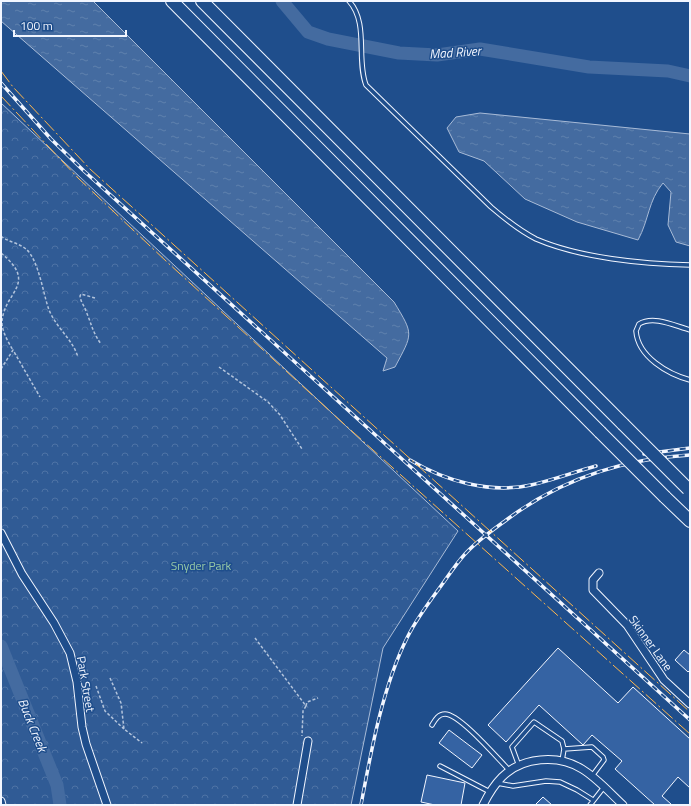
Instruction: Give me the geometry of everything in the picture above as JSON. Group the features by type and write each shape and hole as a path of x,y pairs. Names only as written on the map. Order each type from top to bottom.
{"highway":[{"path":"202,1 689,490"},
{"path":"173,3 690,521"}],"street":[{"name":"Park Street","path":"1,533 22,574 54,623 70,653 77,682 82,727 86,744 107,805"},
{"name":"Skinner Lane","path":"599,573 593,580 593,590 627,625 664,680 690,704"},
{"path":"298,805 308,741"},
{"path":"483,805 497,783 510,771 518,766 542,760 562,761 578,767 592,776 623,805"},
{"path":"1,801 2,805"}],"lane":[{"path":"349,1 357,15 364,79 371,92 491,208 521,230 550,244 604,257 650,263 690,265"},
{"path":"690,330 663,322 650,320 639,324 636,331 639,342 644,350 659,365 670,373 690,380"},
{"path":"432,725 437,716 444,714 458,719 510,771"},
{"path":"518,766 512,747 534,722 562,741 564,749 562,761"},
{"path":"564,749 592,747 603,757 604,760 592,776"},
{"path":"440,766 490,792"},
{"path":"497,783 513,786 546,781 560,782 593,800"},
{"path":"590,805 604,787"}],"path":[{"path":"1,236 26,249 36,270 52,318 72,344 78,357"},
{"path":"1,253 13,264 19,279 17,288 5,309 2,323 6,338 40,397"},
{"path":"95,298 81,294 80,302 88,314 91,328 101,344"},
{"path":"1,370 13,350"},
{"path":"219,367 268,402 280,415 302,450"},
{"path":"255,638 306,706"},
{"path":"110,678 121,703 124,728"},
{"path":"96,686 105,710 142,743"},
{"path":"302,736 304,711 307,702 318,698"}],"green space":[{"name":"Snyder Park","path":"1,103 458,531 383,648 351,805 1,805"}],"water":[{"path":"1,1 93,1 394,302 405,321 409,334 408,340 395,367 383,371 387,358 1,21"},
{"path":"480,113 690,134 690,246 676,242 668,225 671,192 663,183 654,197 642,233 638,240 577,222 525,199 484,161 459,152 447,128 456,117"}],"building":[{"path":"558,648 618,703 633,687 690,739 690,788 678,777 662,796 671,804 670,805 655,805 615,769 622,761 592,735 583,745 539,705 506,742 488,725"},
{"path":"684,650 690,655 690,670 688,672 675,660"},
{"path":"449,730 482,755 472,768 439,743"},
{"path":"427,775 465,783 461,805 435,805 421,802"},
{"path":"543,797 552,805 535,805"}],"waterway":[{"name":"Mad River","path":"282,1 308,32 328,39 399,53 437,55 480,49 589,67 668,71 690,76"},
{"name":"Buck Creek","path":"1,646 57,785 60,805"}],"railway":[{"path":"1,83 51,139 84,171 690,720"},
{"path":"644,454 690,448"},
{"path":"361,805 379,719 399,655 418,618 465,554 484,536 526,507 569,483 592,474 640,461 690,455"},
{"path":"410,460 453,480 484,487 500,488 531,485 596,466"}],"power":[{"path":"1,71 13,87 90,169 690,712"},
{"path":"1,96 78,178 167,262 344,424 690,734"}]}
